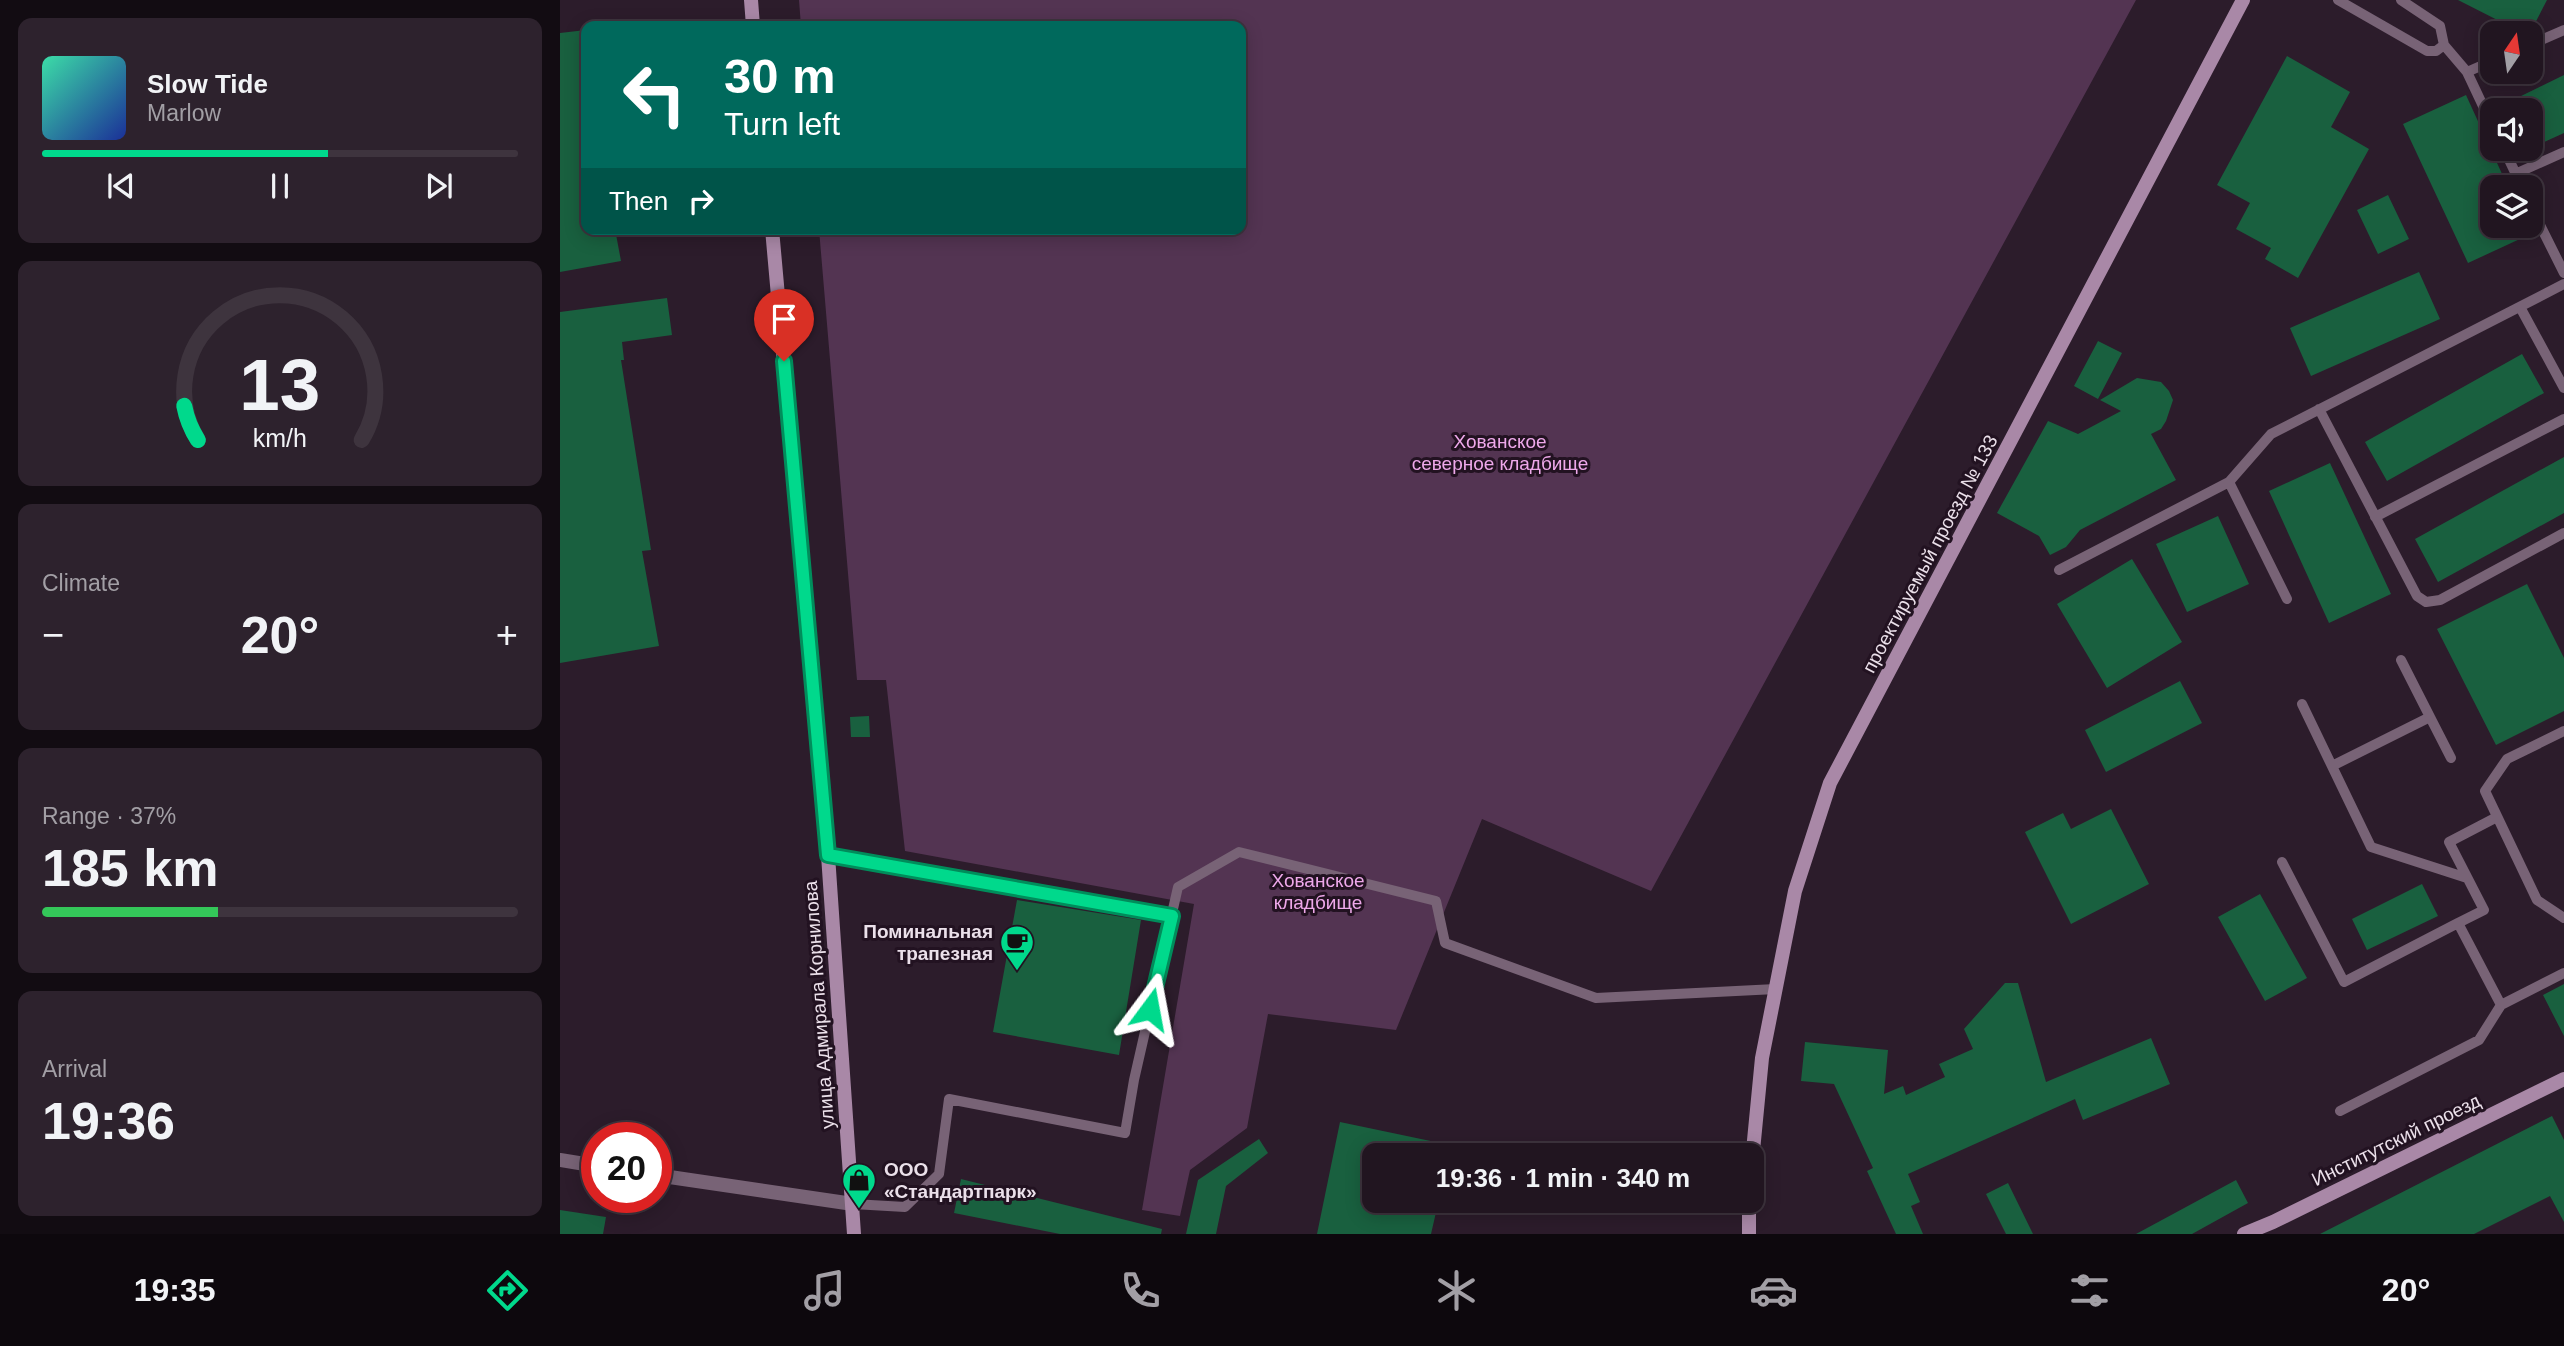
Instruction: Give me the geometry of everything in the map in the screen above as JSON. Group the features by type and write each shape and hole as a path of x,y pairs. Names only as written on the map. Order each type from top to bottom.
{"street":[{"path":"751,0 753,21"},
{"name":"проектируемый проезд № 133","path":"1754,1143 1762,1058 1795,891 1830,783 2243,0"},
{"name":"улица Адмирала Корнилова","path":"773,235 828,855 854,1234"},
{"name":"Институтский проезд","path":"2244,1234 2276,1228 2564,1079"},
{"path":"560,1160 581,1163"},
{"path":"672,1177 853,1204"},
{"path":"1749,1213 1749,1234"}],"lane":[{"path":"2338,0 2427,51 2435,51 2444,45"},
{"path":"2401,0 2435,21 2443,35 2444,45 2467,72 2480,99"},
{"path":"2543,39 2564,30"},
{"path":"2467,72 2480,66"},
{"path":"2509,161 2515,174 2564,152"},
{"path":"2543,231 2564,273"},
{"path":"2059,570 2228,482 2271,433 2564,284"},
{"path":"2520,307 2564,388"},
{"path":"2319,409 2417,596 2426,602 2440,600 2564,533"},
{"path":"2375,517 2564,419"},
{"path":"2228,482 2287,598"},
{"path":"2401,660 2451,758"},
{"path":"2302,704 2371,847 2467,878"},
{"path":"2332,766 2430,717"},
{"path":"2564,731 2507,759 2485,791 2538,900 2564,918"},
{"path":"2282,862 2344,982 2484,910 2449,842 2497,817"},
{"path":"853,1204 905,1207 939,1174 949,1100 1125,1133 1134,1080 1178,887 1239,852 1436,901 1445,943 1596,998 1776,989"},
{"path":"828,855 1172,916"},
{"path":"2458,923 2501,1005"},
{"path":"2340,1111 2479,1040 2501,1005 2564,973"}],"green space":[{"name":"Хованское северное кладбище","path":"799,0 2136,0 1651,891 1482,819 1396,1030 1268,1014 1247,1128 1190,1170 1180,1216 1142,1210 1194,904 905,851 886,680 857,680 820,235 1246,235 1246,21 801,21"}],"building":[{"path":"2458,0 2547,0 2536,21 2499,21"},
{"path":"581,31 581,235 616,235 621,261 560,272 560,33"},
{"path":"2287,56 2350,92 2331,127 2369,149 2298,278 2265,259 2271,248 2236,229 2250,203 2217,185"},
{"path":"2564,75 2564,133 2543,143 2543,98 2519,97"},
{"path":"2466,95 2480,126 2480,161 2496,161 2503,175 2480,175 2480,238 2522,238 2468,263 2403,124"},
{"path":"2388,195 2409,239 2378,254 2357,210"},
{"path":"2419,272 2440,319 2311,376 2290,328"},
{"path":"667,298 672,335 622,342 624,360 621,360 651,550 642,551 659,646 560,663 560,312"},
{"path":"2098,341 2122,353 2098,399 2074,386"},
{"path":"2522,354 2544,393 2387,481 2365,442"},
{"path":"2137,378 2161,382 2173,400 2161,429 2151,434 2176,480 2080,530 2066,547 2050,555 2039,536 1997,513 2048,421 2078,434 2121,411 2100,400"},
{"path":"2564,457 2564,513 2438,582 2415,539"},
{"path":"2330,463 2391,594 2329,623 2269,491"},
{"path":"2218,516 2249,584 2187,612 2156,544"},
{"path":"2132,559 2182,642 2107,688 2057,604"},
{"path":"2527,584 2564,658 2564,711 2496,745 2437,629"},
{"path":"2180,681 2202,723 2106,772 2085,730"},
{"path":"869,716 870,737 851,737 850,717"},
{"path":"2111,809 2149,884 2071,924 2025,832 2063,813 2071,829"},
{"path":"2422,884 2438,916 2367,950 2352,919"},
{"path":"2260,894 2307,978 2265,1001 2218,917"},
{"path":"1017,900 1141,920 1119,1055 993,1032"},
{"path":"2005,983 2018,983 2046,1082 2151,1038 2170,1084 2083,1120 2075,1099 1908,1174 1920,1202 1911,1206 1923,1234 1896,1234 1867,1171 1873,1168 1834,1084 1801,1081 1805,1042 1888,1050 1884,1094 1903,1086 1906,1095 1945,1077 1939,1064 1973,1049 1964,1029"},
{"path":"2564,984 2564,1036 2543,995"},
{"path":"2552,1116 2564,1140 2564,1222 2550,1196 2474,1234 2320,1234"},
{"path":"1340,1122 1440,1143 1362,1143 1362,1213 1436,1213 1431,1234 1317,1234"},
{"path":"1259,1139 1268,1153 1226,1186 1216,1234 1186,1234 1198,1180"},
{"path":"961,1179 1162,1229 1161,1234 1060,1234 954,1213"},
{"path":"2236,1180 2248,1203 2192,1234 2136,1234"},
{"path":"2008,1183 2033,1234 2006,1234 1986,1194"},
{"path":"560,1210 606,1217 603,1234 560,1234"}],"place":[{"name":"Поминальная трапезная","path":"1017,972"},
{"name":"ООО «Стандартпарк»","path":"859,1210"}],"route":[{"path":"784,361 828,855 1172,916 1150,1009"}],"park label":[{"name":"Хованское кладбище","path":"1318,891"}]}
